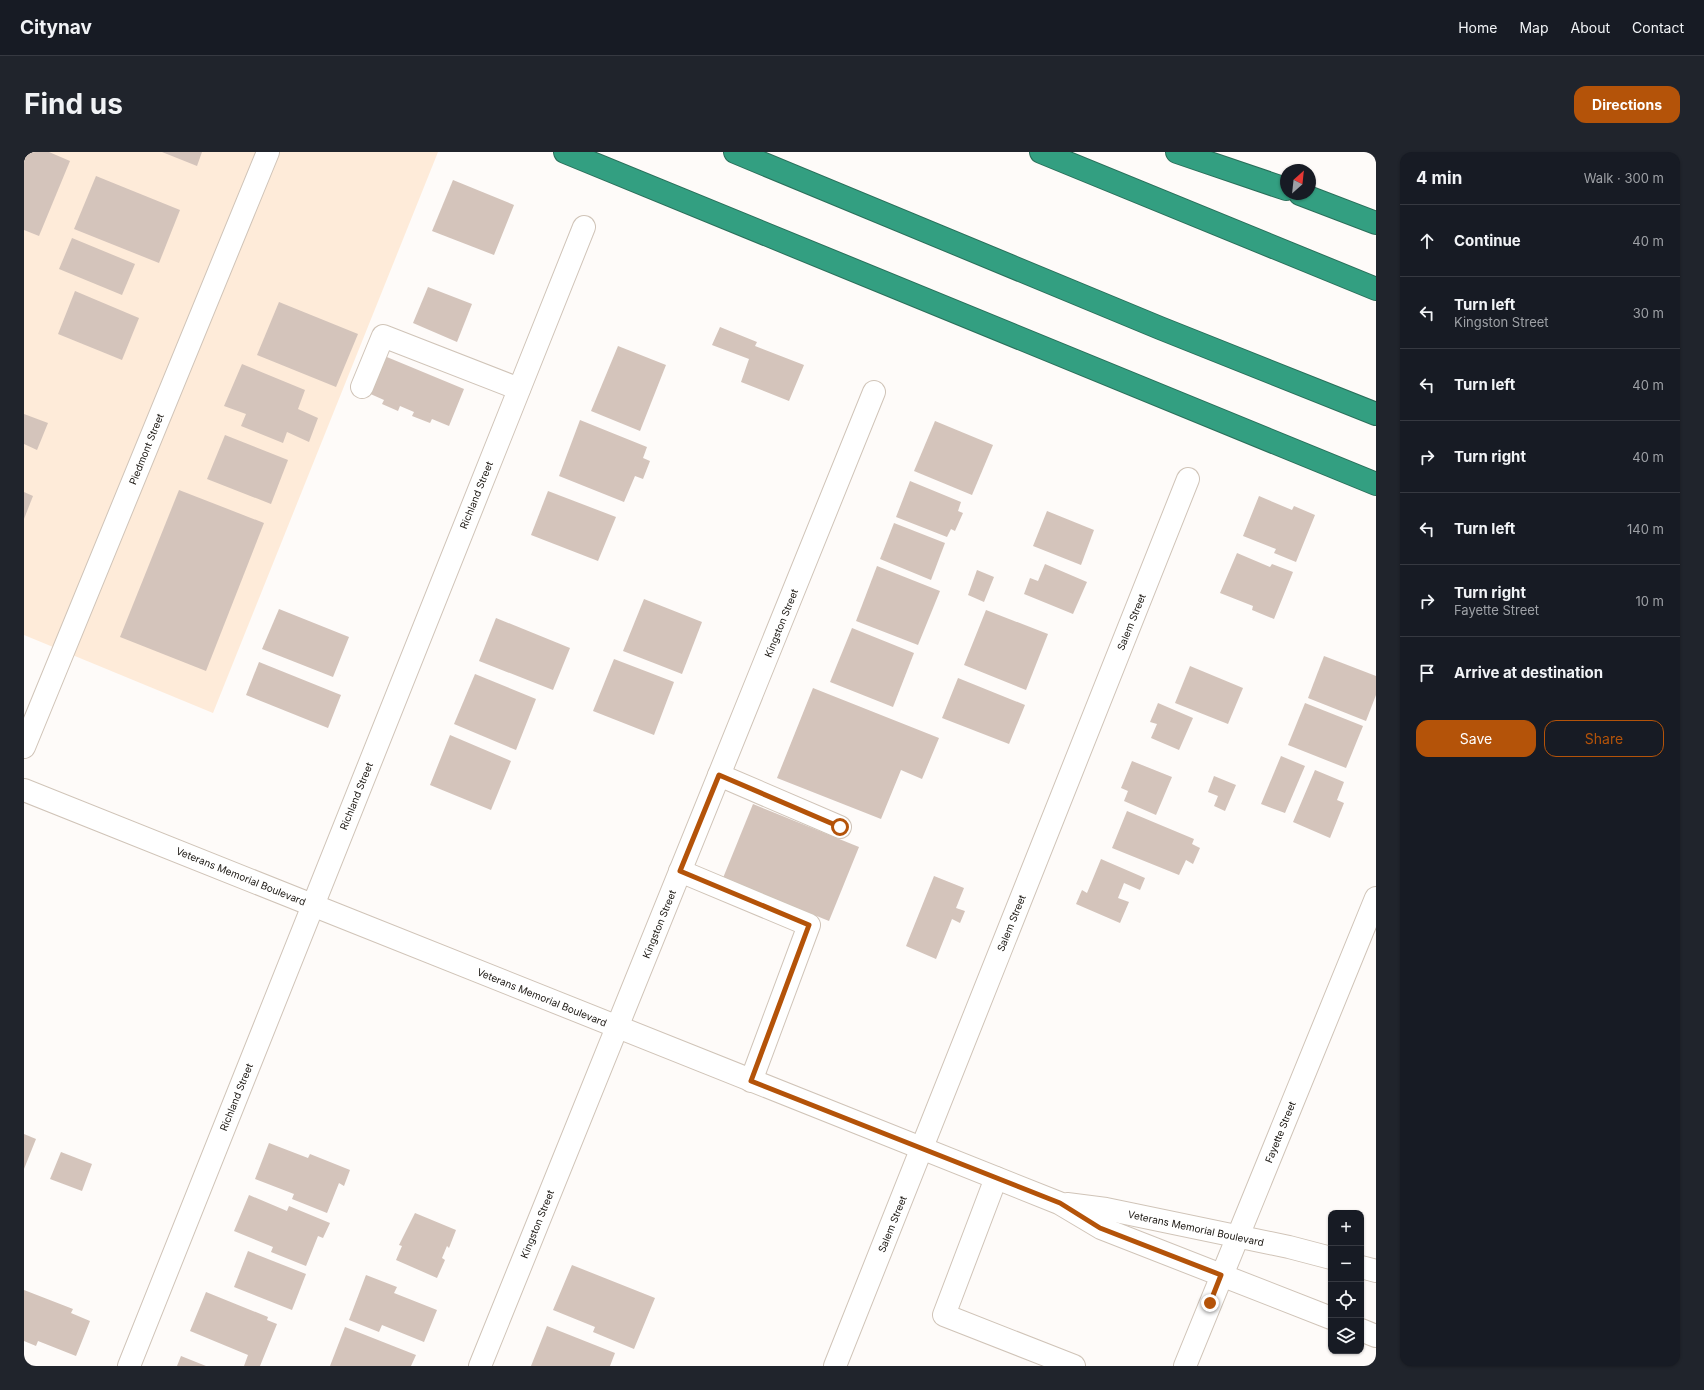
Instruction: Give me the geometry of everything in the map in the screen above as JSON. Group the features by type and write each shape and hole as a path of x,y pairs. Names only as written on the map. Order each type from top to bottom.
{"highway":[{"path":"565,152 1376,484"},
{"path":"735,152 1160,328 1376,414"},
{"path":"1041,152 1205,221 1376,289"},
{"path":"1177,152 1280,187"},
{"path":"1316,200 1376,223"}],"street":[{"name":"Piedmont Street","path":"24,746 268,152"},
{"name":"Richland Street","path":"129,1366 584,227"},
{"path":"362,387 383,336 519,389"},
{"name":"Kingston Street","path":"480,1366 874,392"},
{"name":"Salem Street","path":"835,1366 1188,479"},
{"path":"719,775 840,827"},
{"name":"Veterans Memorial Boulevard","path":"24,790 921,1149 1060,1203 1100,1228 1328,1317"},
{"path":"680,871 809,925 751,1081"},
{"name":"Fayette Street","path":"1185,1366 1376,898"},
{"path":"996,1178 944,1316 1074,1366"},
{"name":"Veterans Memorial Boulevard","path":"1060,1203 1106,1209 1289,1246 1328,1257"},
{"path":"1364,1268 1376,1271"},
{"path":"1364,1331 1376,1336"}],"shaded area":[{"path":"24,152 438,152 213,713 24,635"}],"building":[{"path":"24,152 49,152 70,161 39,236 24,230"},
{"path":"162,152 202,152 197,166"},
{"path":"96,176 180,210 159,263 74,229"},
{"path":"453,180 514,205 494,255 432,231"},
{"path":"72,238 135,264 122,295 59,269"},
{"path":"428,287 472,304 457,342 413,323"},
{"path":"75,291 139,318 122,360 58,334"},
{"path":"279,302 358,334 336,387 257,355"},
{"path":"720,327 757,342 755,346 804,365 789,401 741,382 749,359 712,345"},
{"path":"618,346 666,365 640,431 591,411"},
{"path":"382,355 464,389 449,426 432,419 430,423 412,416 414,412 400,406 398,411 382,404 384,400 366,392"},
{"path":"242,364 305,390 298,409 318,418 309,442 287,432 283,443 241,426 246,414 224,406"},
{"path":"24,414 48,423 37,450 24,444"},
{"path":"580,420 647,447 643,458 650,461 643,479 635,476 624,502 559,476"},
{"path":"935,421 993,445 972,495 914,471"},
{"path":"225,435 288,460 271,504 207,479"},
{"path":"910,481 961,502 958,511 963,513 955,531 951,529 947,537 896,517"},
{"path":"179,490 264,523 206,671 120,637"},
{"path":"548,491 616,517 598,561 531,535"},
{"path":"24,492 33,496 24,519"},
{"path":"1259,496 1292,510 1294,506 1315,515 1296,562 1274,553 1276,549 1243,536"},
{"path":"1047,511 1094,530 1081,565 1033,546"},
{"path":"894,523 945,543 931,580 880,559"},
{"path":"1237,553 1270,567 1272,564 1293,572 1274,619 1252,610 1253,606 1220,593"},
{"path":"1045,564 1087,582 1073,614 1024,594 1030,578 1038,581"},
{"path":"877,566 940,591 918,645 856,621"},
{"path":"977,570 994,577 984,602 968,595"},
{"path":"644,599 702,622 682,674 623,651"},
{"path":"279,609 349,637 333,677 262,649"},
{"path":"986,610 1048,634 1026,690 964,665"},
{"path":"496,618 570,648 553,690 479,661"},
{"path":"852,628 914,653 893,707 830,682"},
{"path":"1324,656 1376,676 1376,695 1366,721 1308,698"},
{"path":"614,659 674,682 654,735 593,711"},
{"path":"259,662 341,695 328,728 246,695"},
{"path":"1190,666 1243,688 1228,724 1175,703"},
{"path":"475,674 536,699 516,750 454,724"},
{"path":"958,678 1025,705 1009,744 942,718"},
{"path":"813,688 939,738 922,779 901,770 881,819 777,778"},
{"path":"1158,703 1193,718 1179,750 1151,738 1157,724 1150,722"},
{"path":"1305,703 1363,726 1346,768 1288,745"},
{"path":"450,735 511,761 491,810 430,785"},
{"path":"1281,756 1305,766 1285,813 1261,804"},
{"path":"1132,761 1172,777 1156,815 1124,801 1128,791 1121,788"},
{"path":"1315,770 1344,782 1337,800 1344,803 1330,838 1293,822"},
{"path":"1214,776 1236,785 1225,811 1214,806 1218,796 1208,792"},
{"path":"753,804 859,847 829,921 723,878"},
{"path":"1127,811 1194,839 1192,844 1200,848 1193,864 1186,860 1179,875 1112,848"},
{"path":"1101,859 1145,878 1140,890 1124,883 1118,898 1129,902 1120,923 1076,904 1082,890 1087,893"},
{"path":"934,876 964,888 956,908 965,911 960,923 952,919 936,959 906,946"},
{"path":"24,1134 36,1139 24,1169"},
{"path":"269,1143 308,1158 310,1154 350,1170 344,1186 339,1183 327,1213 292,1199 294,1194 255,1179"},
{"path":"61,1152 92,1164 82,1191 50,1179"},
{"path":"249,1195 287,1211 289,1206 330,1223 323,1238 318,1236 306,1266 271,1252 273,1247 234,1231"},
{"path":"415,1213 456,1230 449,1248 447,1246 442,1258 445,1260 437,1278 396,1260 402,1246 399,1245"},
{"path":"248,1251 306,1274 292,1310 234,1287"},
{"path":"572,1265 655,1298 634,1349 593,1332 595,1327 553,1310"},
{"path":"366,1275 397,1287 394,1293 437,1310 424,1342 382,1325 379,1332 349,1320"},
{"path":"24,1290 73,1309 71,1313 90,1321 76,1356 38,1341 36,1346 24,1341"},
{"path":"206,1292 268,1317 267,1320 277,1324 260,1366 244,1366 248,1355 190,1331"},
{"path":"547,1326 615,1353 610,1366 531,1366"},
{"path":"345,1327 416,1355 411,1366 330,1366"},
{"path":"181,1356 206,1366 177,1366"}],"route":[{"path":"840,827 719,775 680,871 809,925 751,1081 1060,1203 1100,1228 1221,1275 1210,1303"}]}
